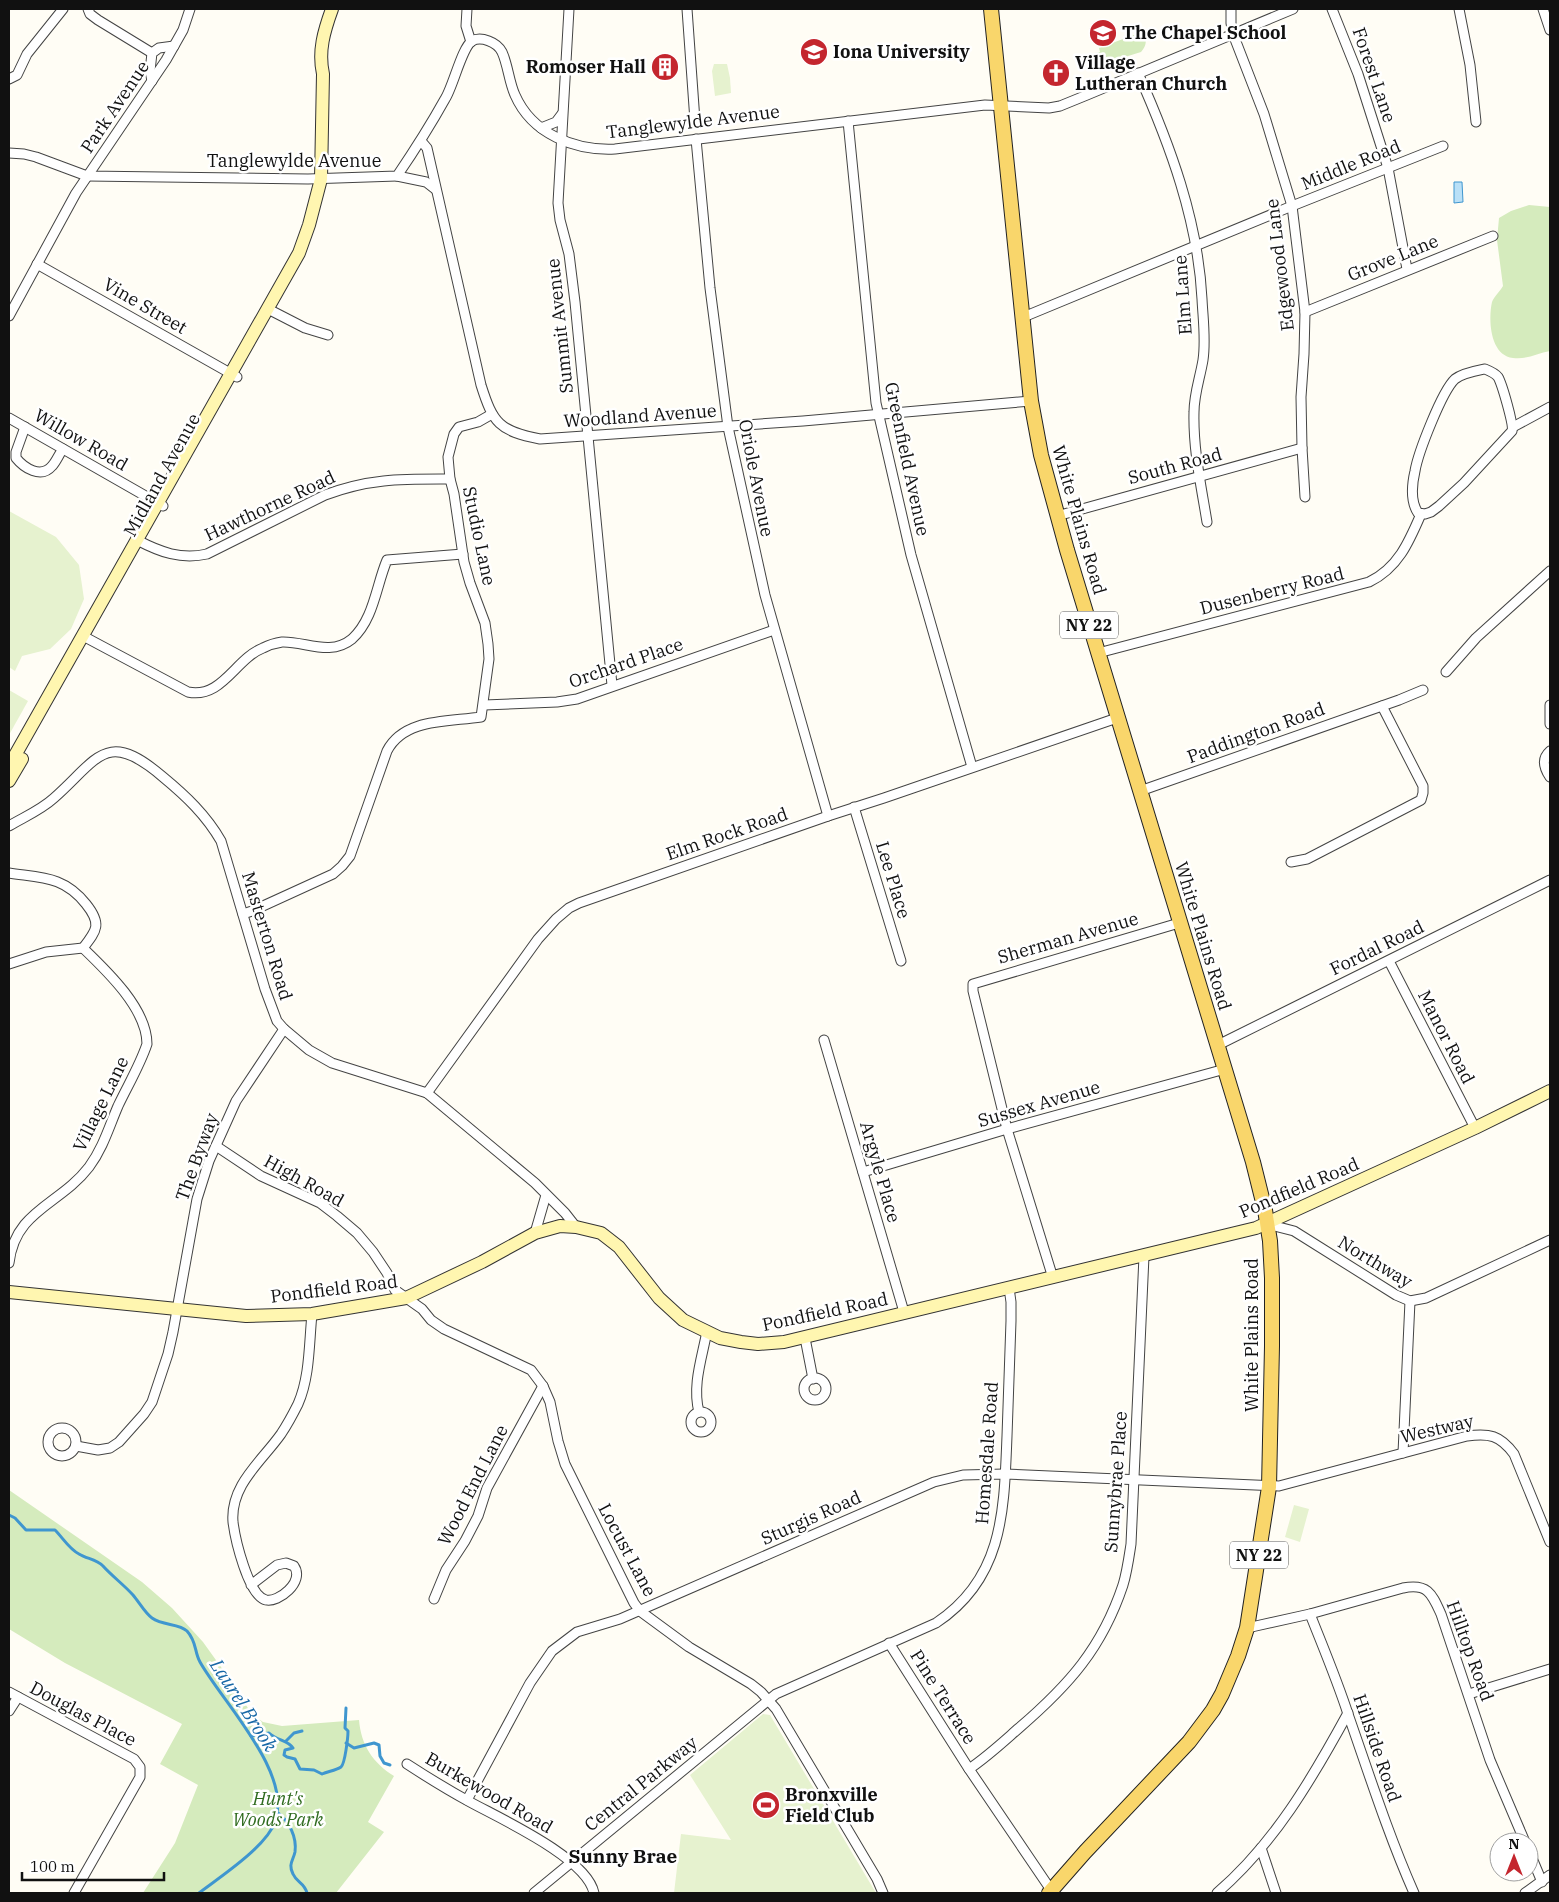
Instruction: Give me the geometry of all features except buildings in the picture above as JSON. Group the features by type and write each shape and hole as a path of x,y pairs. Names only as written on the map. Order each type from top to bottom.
{"main road":[{"name":"White Plains Road","path":"991,9 1031,401 1041,455 1057,516 1117,718 1253,1162 1267,1224 1273,1295 1269,1486 1247,1628 1230,1676 1213,1710 1189,1742 1050,1892"}],"street":[{"path":"9,79 17,75 27,54 63,9"},
{"path":"88,9 90,14 98,20 152,53"},
{"name":"Park Avenue","path":"9,153 36,157 87,176 174,46 183,30 190,9"},
{"name":"Midland Avenue","path":"9,766 140,542 271,310 299,253 322,179 323,74 320,60 324,31 332,9"},
{"name":"Midland Avenue","path":"323,74 341,9"},
{"path":"467,9 466,26 471,42"},
{"name":"Summit Avenue","path":"569,9 558,203 560,220 569,254 612,685"},
{"path":"687,9 695,121"},
{"name":"Edgewood Lane","path":"1231,9 1233,34 1266,121 1292,206 1305,312 1301,397 1305,497"},
{"name":"Tanglewylde Avenue","path":"87,176 322,179 397,176 421,141 449,92 462,52 471,42 480,40 489,41 502,51 518,102 540,128 561,141 601,150 985,105 1042,108 1060,106 1293,9"},
{"name":"Forest Lane","path":"1332,9 1358,74 1388,168 1408,269"},
{"path":"1459,9 1470,65 1476,122"},
{"path":"1543,9 1550,30"},
{"path":"152,81 150,60 152,53 159,48 174,46"},
{"name":"Elm Lane","path":"1138,73 1154,109 1175,166 1193,228 1196,246 1202,297 1203,359 1196,386 1194,435 1207,522"},
{"path":"540,128 556,122 562,114"},
{"name":"Greenfield Avenue","path":"848,121 878,414 911,555 972,766"},
{"name":"Oriole Avenue","path":"696,139 710,288 728,427 774,630 828,816"},
{"name":"Woodland Avenue","path":"421,141 427,148 481,385 492,414 499,424 522,435 540,439 728,427 1031,401"},
{"name":"Middle Road","path":"1022,318 1292,206 1443,146"},
{"path":"9,316 87,176"},
{"path":"397,176 426,182 435,189"},
{"name":"Grove Lane","path":"1305,312 1493,236"},
{"name":"Vine Street","path":"38,264 234,375"},
{"path":"271,310 305,328 328,335"},
{"path":"1513,427 1498,378 1491,371 1485,369 1455,379 1438,410 1415,470 1413,498 1416,509 1421,514 1431,512 1464,483 1508,437 1513,427 1550,407"},
{"name":"Studio Lane","path":"242,914 332,874 342,866 350,856 387,750 397,736 418,725 482,717 489,659 488,644 485,623 470,583 463,554 448,457 454,434 459,428 478,422 492,414"},
{"name":"Willow Road","path":"9,418 160,504"},
{"path":"25,427 16,452 16,458 29,470 44,471 52,467 64,449"},
{"name":"South Road","path":"1057,516 1302,448"},
{"name":"Hawthorne Road","path":"140,542 170,554 194,557 207,554 325,495 345,488 380,480 450,479"},
{"name":"Dusenberry Road","path":"1098,653 1369,582 1381,576 1398,561 1421,514"},
{"path":"86,637 188,692 204,693 221,683 242,661 254,652 271,645 282,642 320,648 333,647 350,641 360,632 367,619 387,560 463,554"},
{"path":"1446,672 1476,638 1550,571"},
{"name":"Orchard Place","path":"484,705 557,702 577,699 612,685 774,630"},
{"name":"Midland Avenue","path":"9,781 86,637"},
{"name":"Paddington Road","path":"1140,791 1423,690"},
{"path":"1550,705 1550,724"},
{"path":"1291,862 1307,858 1418,802 1423,796 1423,786 1382,706"},
{"name":"Elm Rock Road","path":"427,1093 538,939 569,908 972,766 1117,718"},
{"name":"Masterton Road","path":"9,826 44,807 98,757 110,752 124,751 138,757 193,803 211,823 222,841 270,1005 277,1020 284,1029 309,1050 332,1063 427,1093 536,1183 565,1212 576,1227"},
{"path":"1550,751 1544,758 1544,764 1550,777"},
{"name":"Lee Place","path":"854,808 900,961"},
{"path":"9,873 62,883 78,893 94,914 96,920 95,933 83,948 46,952 9,964"},
{"name":"Fordal Road","path":"1218,1045 1550,880"},
{"name":"Sherman Avenue","path":"1007,1129 973,991 973,984 1179,923"},
{"name":"Village Lane","path":"9,1264 13,1242 24,1224 75,1182 95,1158 106,1138 147,1044 147,1033 143,1022 124,993 83,948"},
{"name":"Manor Road","path":"1389,961 1475,1128"},
{"name":"The Byway","path":"76,1446 98,1450 110,1448 119,1442 152,1402 168,1354 178,1310 188,1242 197,1199 216,1146 236,1101 284,1029"},
{"name":"Argyle Place","path":"824,1040 904,1312"},
{"name":"Sussex Avenue","path":"863,1172 1007,1129 1225,1069"},
{"name":"Pondfield Road","path":"9,1292 246,1316 312,1314 406,1298 482,1262 535,1233 560,1226 601,1232 619,1247 659,1298 684,1320 720,1338 758,1344 805,1338 904,1312 1144,1256 1267,1224 1475,1128 1550,1090"},
{"path":"1007,1129 1053,1278"},
{"name":"High Road","path":"216,1146 260,1176 320,1204 337,1216 357,1233 373,1252 387,1273 395,1290 406,1298"},
{"path":"535,1233 546,1195"},
{"name":"Northway","path":"1267,1224 1294,1231 1396,1295 1410,1301 1426,1298 1550,1240"},
{"name":"Sunnybrae Place","path":"969,1769 1035,1714 1065,1686 1099,1641 1123,1584 1131,1544 1144,1256"},
{"name":"Homesdale Road","path":"769,1700 780,1692 936,1623 953,1612 970,1594 991,1558 1002,1516 1005,1474 1012,1302 1009,1288"},
{"name":"Locust Lane","path":"406,1298 444,1329 531,1370 543,1386 550,1402 565,1464 634,1603 640,1611 688,1647 751,1684 769,1700 877,1879 883,1893"},
{"path":"1402,1453 1410,1301"},
{"path":"251,1585 282,1563 294,1566 298,1572 294,1585 273,1600 262,1598 251,1585 240,1556 233,1524 236,1498 242,1483 281,1433 298,1403 304,1383 312,1314"},
{"path":"699,1412 696,1399 697,1381 707,1331"},
{"path":"805,1338 813,1379"},
{"name":"Wood End Lane","path":"434,1599 446,1570 465,1541 478,1516 487,1488 543,1386"},
{"name":"Westway","path":"1269,1486 1279,1486 1467,1436 1488,1435 1506,1443 1514,1454 1550,1542"},
{"name":"Sturgis Road","path":"467,1800 530,1683 552,1651 576,1632 620,1620 934,1482 963,1475 1005,1474 1269,1486"},
{"name":"Hilltop Road","path":"1247,1628 1310,1614 1403,1588 1417,1587 1424,1589 1433,1596 1441,1614 1490,1760 1521,1832"},
{"name":"Hillside Road","path":"1310,1614 1348,1713 1364,1765 1396,1852 1414,1893"},
{"name":"Pine Terrace","path":"889,1643 1050,1892"},
{"path":"1469,1694 1550,1669"},
{"name":"Douglas Place","path":"9,1692 134,1759 140,1767 140,1777 74,1893"},
{"path":"9,1711 18,1697"},
{"name":"Central Parkway","path":"534,1893 769,1700"},
{"path":"1217,1893 1235,1878 1261,1848 1299,1798 1348,1713"},
{"name":"Burkewood Road","path":"406,1764 554,1848 585,1874 592,1885 594,1893"},
{"path":"1261,1848 1276,1893"},
{"path":"1539,1875 1542,1882"},
{"path":"1525,1893 1550,1876"}],"green space":[{"path":"1139,33 1141,38 1145,37 1146,41 1145,47 1141,52 1112,61 1106,67 1099,69 1095,53 1100,52 1099,48"},
{"path":"714,64 727,64 731,93 715,96 712,71"},
{"path":"1529,205 1550,207 1550,351 1527,357 1513,358 1499,351 1492,336 1490,318 1492,302 1503,286 1497,240 1499,218 1511,211"},
{"path":"9,511 56,537 79,565 84,599 71,629 50,649 22,656 15,671 9,667"},
{"path":"9,690 28,701 9,735"},
{"name":"Hunt's Woods Park","path":"9,1490 142,1582 172,1608 203,1642 251,1713 263,1722 282,1726 359,1720 362,1737 369,1752 380,1765 394,1776 368,1822 384,1832 336,1893 143,1893 175,1843 198,1785 160,1764 182,1724 65,1663 9,1629"},
{"path":"1294,1505 1309,1509 1300,1542 1285,1537"},
{"name":"Bronxville Field Club","path":"763,1714 770,1715 876,1893 674,1893 681,1834 731,1840 690,1775"}],"water":[{"path":"1454,182 1462,182 1463,202 1454,203"}],"waterway":[{"name":"Laurel Brook","path":"9,1515 15,1518 26,1530 55,1530 75,1552 103,1566 133,1595 152,1618 156,1621 184,1628 194,1643 200,1662 253,1739 265,1761 274,1782 278,1803 275,1822 270,1832 253,1851 199,1893"},
{"path":"251,1736 269,1733 286,1742 293,1748 285,1750 284,1755 295,1759 300,1769 314,1770 322,1774 341,1767 344,1761 348,1734 345,1728 346,1708"},
{"path":"286,1741 294,1733 302,1731"},
{"path":"346,1743 354,1748 374,1743 379,1745 380,1756 384,1763 390,1765"},
{"path":"278,1813 289,1825 293,1835 295,1852 291,1865 292,1871 307,1893"}],"place":[{"name":"The Chapel School","path":"1103,33"},
{"name":"Iona University","path":"814,52"},
{"name":"Romoser Hall","path":"665,67"},
{"name":"Village Lutheran Church","path":"1056,73"},
{"name":"Bronxville Field Club","path":"766,1805"}],"district":[{"name":"Sunny Brae","path":"623,1856"}]}
